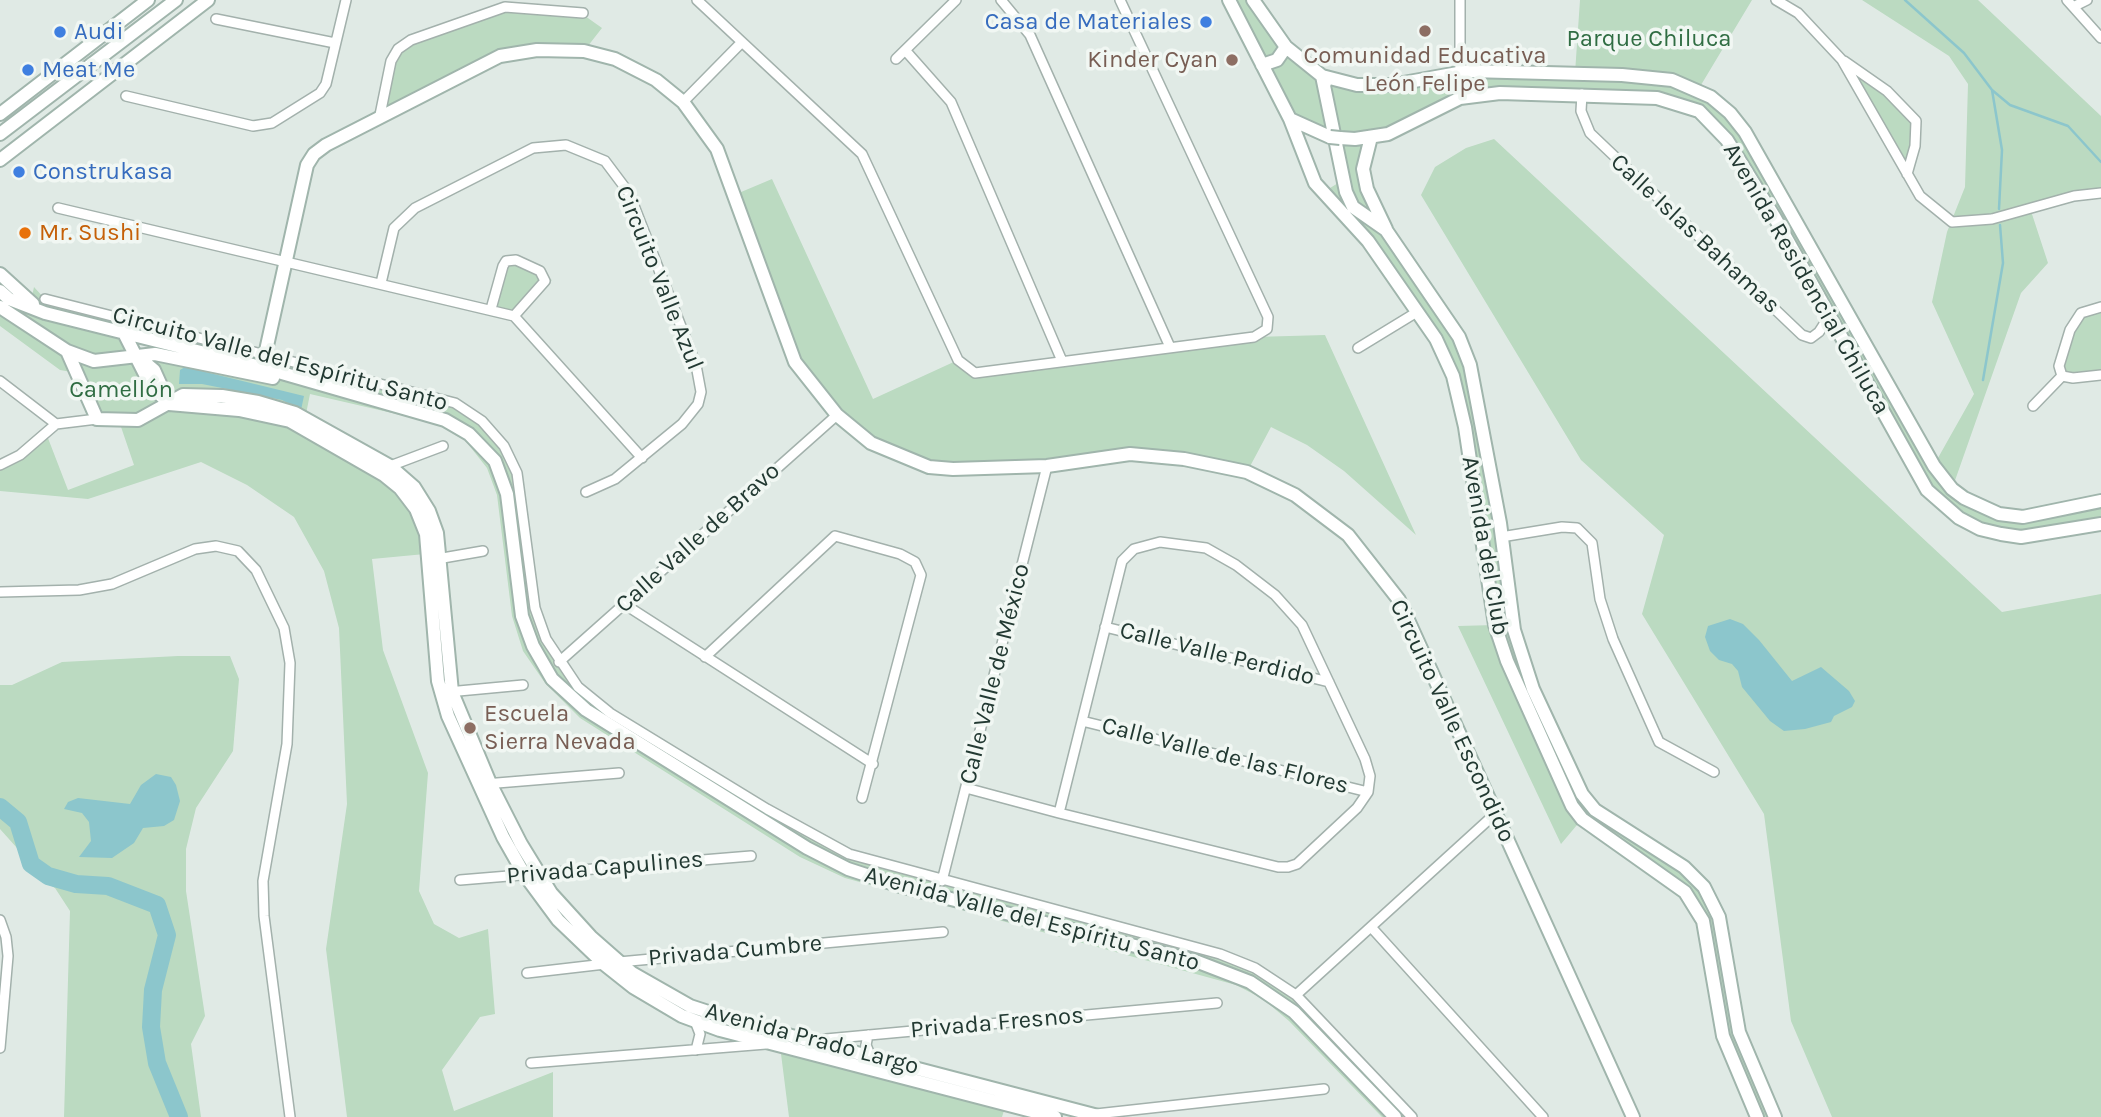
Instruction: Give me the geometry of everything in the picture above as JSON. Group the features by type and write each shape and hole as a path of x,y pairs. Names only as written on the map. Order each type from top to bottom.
{"street":[{"path":"0,114 148,0"},
{"path":"0,134 176,0"},
{"path":"0,160 208,0"},
{"path":"126,96 262,126 320,93 346,0"},
{"path":"697,0 862,154 958,360 975,373 1254,337 1267,329 1268,317 1120,0"},
{"path":"896,59 956,0"},
{"path":"1001,0 1030,35 1170,347"},
{"name":"Avenida del Club","path":"1229,0 1262,65 1300,125 1300,142 1322,193 1368,241 1436,339 1453,376 1465,427 1495,625 1507,661 1569,782 1595,810 1684,867 1704,887 1719,917 1739,1031 1775,1117"},
{"path":"1253,0 1286,47 1322,76"},
{"path":"1460,0 1460,98"},
{"path":"1776,0 1798,13 1842,60 1887,90 1916,121 1915,146 1907,174"},
{"path":"2087,0 2071,3 2101,38"},
{"path":"380,115 391,61 398,49 411,40 505,8 583,13"},
{"path":"215,19 335,43"},
{"path":"683,102 742,42"},
{"path":"1262,65 1277,60 1286,47"},
{"name":"Circuito Valle Escondido","path":"263,361 307,165 314,154 380,115 500,56 537,50 572,50 615,59 656,80 683,102 717,149 795,362 837,415 871,443 929,467 1047,466 1130,454 1184,459 1247,472 1295,495 1348,535 1399,600 1633,1117"},
{"path":"905,50 951,102 1062,361"},
{"path":"1842,60 1920,196 1952,222 1992,219 2074,196 2101,193"},
{"name":"Avenida Residencial Chiluca","path":"1322,76 1357,85 1392,85 1459,71 1595,74 1672,80 1712,97 1730,113 1745,132 1934,466 1952,489 1964,498 1999,514 2023,517 2101,502"},
{"name":"Avenida del Club","path":"1322,76 1346,192 1353,207 1386,230 1460,337 1470,365 1502,537 1514,630 1522,659 1582,819 1685,892 1703,921 1723,1036 1757,1117"},
{"name":"Avenida Residencial Chiluca","path":"1300,125 1335,137 1371,137 1388,134 1460,98 1500,93 1657,98 1682,103 1705,117 1741,163 1830,315 1916,475 1941,504 1980,529 2011,536 2056,533 2101,524"},
{"name":"Calle Islas Bahamas","path":"1583,94 1581,111 1590,134 1802,335 1811,338 1819,332 1830,315"},
{"path":"1371,137 1363,169 1367,189 1386,230"},
{"name":"Circuito Valle Azul","path":"381,282 389,240 401,218 500,162 533,148 551,145 566,145 606,162 629,193 700,379 701,392 692,414 642,458 614,479 586,492"},
{"path":"58,208 381,282 514,316 642,458"},
{"path":"491,309 503,266 506,261 516,260 540,271 545,281 514,316"},
{"path":"0,274 45,313"},
{"name":"Avenida Valle del Espíritu Santo","path":"0,291 9,299 45,313 263,361 314,384"},
{"name":"Circuito Valle del Espíritu Santo","path":"45,299 263,361 434,395 455,403 482,421 505,446 517,473 523,504 535,608 559,662 578,687 610,713 818,839 849,854 1220,954 1255,968 1296,995 1412,1117"},
{"name":"Avenida Valle del Espíritu Santo","path":"0,307 72,354 94,360 135,355 173,357 314,384 444,420 469,434 495,461 507,494 522,616 533,646 552,678 586,710 807,848 848,869 901,886 1198,962 1250,982 1294,1012 1395,1117"},
{"path":"2062,376 2059,366 2070,330 2081,313 2101,307"},
{"path":"1358,348 1417,312"},
{"path":"0,465 20,455 56,424 101,419 138,420 169,404 154,370 135,355 123,331"},
{"path":"72,354 101,419"},
{"path":"2062,376 2073,379 2101,375"},
{"path":"2033,406 2062,376"},
{"path":"0,381 56,424"},
{"name":"Avenida Prado Largo","path":"169,404 239,410 289,421 369,460 390,466 414,487 429,511 437,533 434,559 446,692 485,784 531,874 558,920 604,964 633,987 695,1021 1055,1117"},
{"name":"Calle Valle de Bravo","path":"559,662 837,415"},
{"path":"390,466 443,446"},
{"name":"Avenida Prado Largo","path":"369,460 400,488 416,509 434,559"},
{"name":"Calle Valle de México","path":"942,881 1047,466"},
{"path":"1502,537 1562,527 1577,528 1592,543 1601,599 1613,639 1659,742 1714,772"},
{"path":"705,657 835,536 901,554 915,562 921,575 862,798"},
{"path":"966,788 1059,813 1288,867 1297,863 1357,808 1368,792 1370,776 1365,759 1302,625 1275,595 1236,565 1206,548 1160,542 1135,549 1122,561 1059,813"},
{"path":"0,592 79,590 112,584 195,549 216,546 238,551 256,570 284,628 290,663 287,744 263,881 264,916 289,1117"},
{"path":"434,559 484,551"},
{"path":"624,604 873,764"},
{"name":"Calle Valle Perdido","path":"1105,627 1329,682"},
{"path":"446,692 523,685"},
{"name":"Calle Valle de las Flores","path":"1082,721 1368,792"},
{"path":"485,784 620,773"},
{"path":"1296,995 1496,813"},
{"name":"Privada Capulines","path":"460,880 751,856"},
{"name":"Avenida Prado Largo","path":"531,874 619,962 664,993 690,1006 802,1041 870,1055 1094,1116"},
{"path":"0,920 6,937 8,956 0,1048"},
{"path":"1371,927 1543,1117"},
{"name":"Privada Cumbre","path":"527,973 943,932"},
{"name":"Privada Fresnos","path":"531,1063 1217,1003"},
{"path":"695,1021 700,1034 696,1050"},
{"path":"868,1035 866,1045 870,1055"},
{"path":"1094,1116 1324,1089"}],"green space":[{"name":"Parque Chiluca","path":"1229,0 1253,0 1285,52 1330,80 1357,85 1460,71 1575,73 1580,0 1752,0 1698,90 1730,113 1934,465 1974,394 1932,302 1947,232 1965,187 1968,84 1949,56 1862,0 1978,0 2101,116 2101,193 2030,208 2048,263 2021,293 1952,489 1999,514 2101,501 2101,524 2001,534 1941,504 1727,140 1682,103 1468,96 1370,140 1367,189 1459,337 1514,630 1582,794 1684,867 1719,917 1739,1032 1775,1117 1757,1117 1723,1036 1703,921 1685,892 1582,819 1561,844 1458,626 1495,625 1453,376 1417,312 1322,193 1343,180 1336,140 1291,118"},
{"path":"491,10 578,11 602,28 584,51 500,56 380,115 398,49"},
{"path":"1842,60 1887,91 1916,121 1907,174"},
{"path":"1494,139 2002,612 2101,594 2101,1117 1832,1117 1791,1021 1764,814 1642,614 1664,535 1581,460 1421,195 1435,167 1466,148"},
{"path":"772,179 873,399 958,360 976,373 1254,337 1325,335 1416,535 1344,471 1307,445 1271,427 1247,472 1130,454 953,469 871,443 795,362 734,195"},
{"path":"503,257 552,280 514,315 492,308"},
{"name":"Camellón","path":"0,274 31,301 34,287 45,299 455,403 504,446 517,473 535,608 559,662 610,713 849,854 1220,954 1296,995 1412,1117 1382,1117 1289,1021 1263,999 1236,985 845,878 800,857 580,718 545,683 523,651 512,616 497,495 487,468 464,439 444,425 310,394 305,419 295,413 183,395 275,417 384,475 416,509 425,554 372,559 383,650 428,773 419,891 434,924 459,938 488,929 495,1014 480,1017 442,1070 454,1111 553,1072 553,1117 347,1117 326,949 347,804 339,628 324,571 294,517 247,485 201,462 88,499 0,491 0,465 46,433 68,490 134,465 119,421 105,419 77,356 77,373 60,370 0,326","holes":["124,332 309,383 173,357 135,355"]},
{"path":"2101,307 2101,375 2062,376 2059,366 2081,313"},
{"path":"230,656 239,679 233,751 196,808 186,849 186,891 205,1016 191,1044 201,1117 64,1117 70,911 55,888 33,875 17,848 0,829 0,685 12,685 62,662"},
{"path":"780,1046 1007,1101 1002,1117 789,1117"}],"water":[{"path":"185,367 304,396 301,410 282,400 202,384 179,384 180,370"},
{"path":"1730,619 1743,624 1759,640 1792,681 1821,667 1849,691 1855,701 1852,707 1834,716 1831,722 1805,729 1784,731 1770,721 1742,687 1738,671 1732,664 1719,660 1710,651 1705,637 1708,626"},
{"path":"156,774 171,777 176,785 180,801 174,820 164,826 143,828 134,843 112,858 79,857 91,841 89,822 82,813 64,809 68,802 78,798 130,804 141,785"}],"waterway":[{"path":"1905,0 1964,53 1992,90 2002,150 1999,209"},
{"path":"1992,90 2010,105 2068,126 2101,162"},
{"path":"1983,380 2003,263 2000,225"},
{"path":"0,807 18,822 31,864 48,876 76,884 108,886 157,905 167,935 153,990 151,1027 157,1063 179,1117"}],"place":[{"name":"Casa de Materiales","path":"1206,22"},
{"name":"Comunidad Educativa León Felipe","path":"1425,31"},
{"name":"Audi","path":"60,32"},
{"name":"Kinder Cyan","path":"1232,60"},
{"name":"Meat Me","path":"28,70"},
{"name":"Construkasa","path":"19,172"},
{"name":"Mr. Sushi","path":"25,233"},
{"name":"Escuela Sierra Nevada","path":"470,728"}]}
